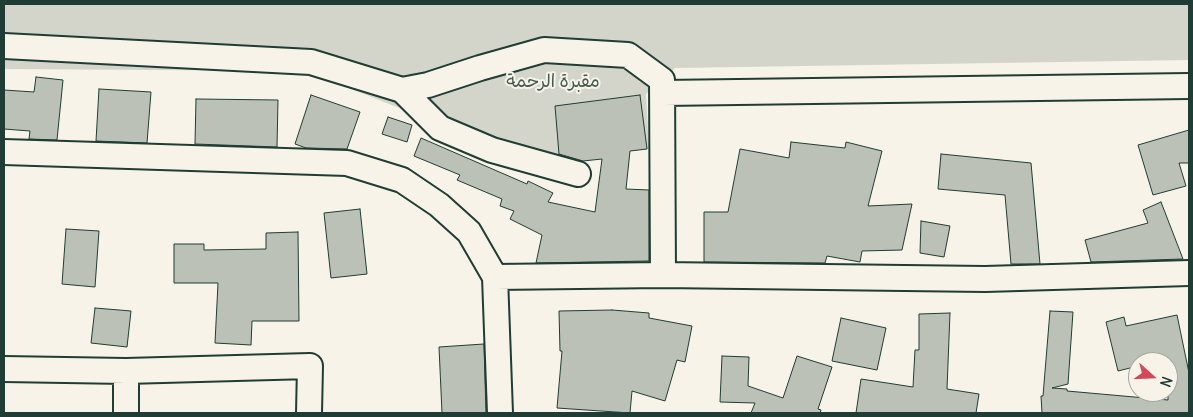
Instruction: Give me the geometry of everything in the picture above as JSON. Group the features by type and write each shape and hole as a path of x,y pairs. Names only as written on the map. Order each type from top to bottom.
{"street":[{"path":"4,46 311,62 402,90 428,86 480,68 544,50 628,55 662,80 663,275"},
{"path":"663,93 1189,86"},
{"path":"402,90 440,128 492,150 578,174"},
{"path":"4,152 347,163 402,180 440,205 469,232 495,277 500,413"},
{"path":"495,277 663,275 985,279 1189,273"},
{"path":"4,369 126,371 310,366 309,413"},
{"path":"126,371 126,413"}],"green space":[{"name":"مقبرة الرحمة","path":"4,4 1189,4 1189,60 675,68 646,94 649,149 543,161 432,121 306,71 4,69"}],"building":[{"path":"36,77 63,80 57,140 29,139 30,131 4,129 4,90 34,92"},
{"path":"99,89 151,92 147,143 96,141"},
{"path":"311,95 360,112 347,149 306,148 295,144"},
{"path":"640,95 647,149 630,151 626,189 649,190 649,261 536,263 542,235 510,219 514,211 500,206 502,199 457,180 460,175 414,156 421,138 527,184 528,181 553,193 548,202 595,212 602,159 583,161 559,154 555,106"},
{"path":"196,99 278,100 277,147 195,144"},
{"path":"388,117 412,125 407,142 382,134"},
{"path":"1189,130 1189,163 1179,163 1186,186 1153,195 1138,145"},
{"path":"791,142 845,148 846,142 882,151 868,206 912,204 902,250 862,251 860,262 827,256 825,263 704,262 704,212 728,212 740,149 789,158"},
{"path":"941,154 1031,163 1040,264 1011,264 1005,195 938,189"},
{"path":"1161,202 1183,259 1091,262 1085,240 1148,223 1143,210"},
{"path":"360,209 367,274 331,278 324,213"},
{"path":"921,221 950,226 944,257 920,253"},
{"path":"66,229 99,231 95,287 62,284"},
{"path":"298,232 299,321 252,321 251,345 215,343 218,283 174,283 174,244 204,244 204,250 266,249 266,233"},
{"path":"95,308 131,311 127,347 91,343"},
{"path":"612,310 649,313 649,318 692,326 685,362 677,360 665,401 632,391 630,413 557,408 562,351 560,351 559,311"},
{"path":"1050,311 1073,312 1068,384 1052,388 1128,396 1128,402 1178,402 1178,352 1128,352 1128,368 1118,371 1106,322 1124,317 1126,326 1177,315 1189,373 1189,413 1042,413 1041,396 1043,396"},
{"path":"950,313 947,389 979,394 976,413 856,413 861,379 913,387 915,350 919,350 919,314"},
{"path":"841,318 886,328 877,370 832,361"},
{"path":"484,344 486,413 442,413 439,347"},
{"path":"722,356 749,357 748,386 783,398 797,356 832,367 818,409 821,410 820,413 751,413 755,403 720,402"}]}
